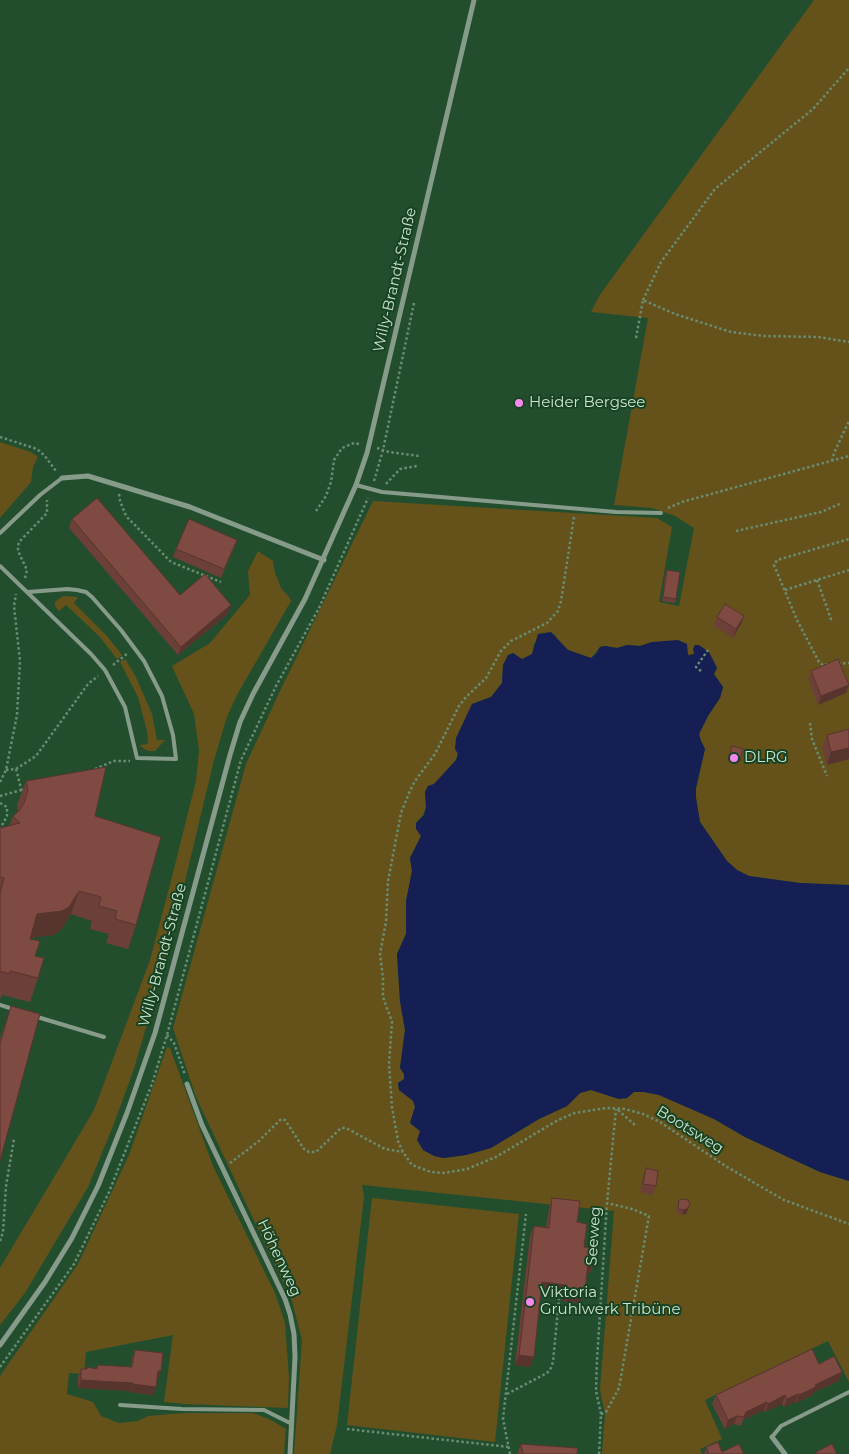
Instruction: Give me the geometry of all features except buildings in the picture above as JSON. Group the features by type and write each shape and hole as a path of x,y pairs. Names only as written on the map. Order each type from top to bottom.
{"street":[{"name":"Willy-Brandt-Straße","path":"0,1345 45,1282 72,1238 98,1186 127,1113 155,1033 240,722 253,694 305,599 356,485 368,446 474,0"},
{"path":"62,478 88,476 190,507 324,560"},
{"name":"Höhenweg","path":"187,1084 202,1125 286,1299 294,1334 295,1357 290,1454"},
{"path":"772,1437 785,1454"}],"lane":[{"path":"0,533 40,495 62,478"},
{"path":"356,485 382,492 661,513"},
{"path":"0,566 91,654 105,670 125,707 137,758 176,759 173,735 162,696 144,661 116,623 86,592 67,589 28,592"},
{"path":"0,1005 22,1012"},
{"path":"31,1015 104,1037"},
{"path":"772,1437 781,1426 849,1392"},
{"path":"120,1405 182,1409 264,1410 292,1424"}],"path":[{"path":"636,338 643,300 661,262 715,189 813,109 849,68"},
{"path":"643,300 675,314 731,332 764,336 818,337 849,342"},
{"path":"832,461 849,421"},
{"path":"0,437 37,449 62,478"},
{"path":"316,511 326,496 331,482 334,460 342,448 354,443 389,452 419,456"},
{"path":"661,513 682,502 849,456"},
{"path":"382,492 390,478 400,469 417,466"},
{"path":"118,485 120,501 126,516 171,562 221,582"},
{"path":"0,1367 74,1264 113,1183 152,1084 167,1035 241,760 276,686 319,608 366,505 371,489"},
{"path":"0,782 6,770 17,715 20,661 14,606 16,592 27,574 18,551 18,546 47,513 48,498"},
{"path":"736,532 821,512 842,503"},
{"path":"403,1152 398,1141 392,1107 389,1064 392,1022 382,997 383,978 380,954 386,922 388,881 401,813 409,792 435,754 459,706 486,678 501,651 511,641 547,623 558,611 575,508"},
{"path":"849,540 777,560 774,565 796,620 819,662 823,665 849,663"},
{"path":"785,590 849,570"},
{"path":"817,580 832,622"},
{"path":"6,770 16,769 36,756 88,684 135,648"},
{"path":"702,671 696,667 708,650"},
{"path":"810,723 812,739 826,776"},
{"path":"90,771 114,762 127,762 137,758"},
{"path":"16,769 24,797"},
{"path":"94,776 97,769"},
{"path":"0,796 30,788"},
{"path":"0,803 7,807 7,816 0,829"},
{"path":"167,1035 174,1043 187,1084"},
{"path":"616,1109 636,1126"},
{"name":"Bootsweg","path":"403,1152 412,1165 431,1172 444,1173 467,1169 496,1156 558,1120 575,1114 593,1110 616,1109 635,1111 660,1122 727,1167 784,1200 849,1224"},
{"name":"Seeweg","path":"599,1454 601,1414 596,1391 616,1109"},
{"path":"222,1168 240,1158 259,1142 280,1119 285,1120 304,1149 309,1152 316,1152 341,1128 346,1128 385,1149 403,1152"},
{"path":"0,1241 3,1232 6,1186 14,1139"},
{"path":"601,1414 606,1412 618,1388 649,1216 632,1208 608,1203"},
{"path":"510,1454 503,1419 526,1214"},
{"path":"506,1395 547,1372 550,1368 553,1362 559,1299"},
{"path":"347,1429 508,1447"}],"shaded area":[{"path":"814,0 849,0 849,885 800,883 749,876 737,870 727,861 700,822 696,788 705,749 699,734 720,698 723,688 714,674 717,668 694,654 688,655 687,651 652,642 640,646 600,647 591,658 568,650 557,640 555,634 534,643 532,654 522,660 513,653 503,665 502,683 491,697 472,704 456,760 425,791 426,807 423,815 416,823 421,836 410,858 412,871 406,901 406,934 397,954 400,1001 405,1030 400,1068 404,1074 404,1080 398,1083 399,1090 413,1100 415,1107 410,1123 420,1131 423,1150 444,1158 466,1155 491,1148 539,1119 567,1106 580,1093 591,1090 619,1099 627,1098 634,1092 644,1092 659,1095 714,1119 745,1137 820,1172 849,1181 849,1382 828,1341 705,1400 722,1439 700,1449 702,1454 602,1454 605,1414 600,1390 614,1211 362,1185 364,1197 337,1425 330,1454 294,1454 302,1340 292,1301 196,1097 173,1028 246,764 373,501 657,518 672,527 659,602 679,606 694,528 675,516 652,508 614,505 648,318 591,312 599,296"},
{"path":"0,442 31,452 38,457 33,467 31,482 0,518"},
{"path":"258,551 273,561 281,588 291,601 237,695 227,717 214,760 181,898 151,1010 134,1069 113,1126 88,1187 25,1293 0,1325 0,1268 94,1110 150,960 171,881 196,781 199,750 194,714 172,666 210,643 250,595 248,571"},
{"path":"63,596 78,597 74,603 106,635 122,655 117,659 99,636 66,605 59,611 55,606 55,602"},
{"path":"551,632 568,650 591,658 600,647 640,646 652,642 678,640 687,644 688,655 694,654 693,649 695,645 699,645 709,652 717,668 714,674 723,687 720,698 699,734 705,749 696,788 700,822 727,861 737,870 749,876 800,883 849,885 849,1181 820,1172 745,1137 714,1119 659,1095 644,1092 634,1092 627,1098 619,1099 591,1090 580,1093 567,1106 539,1119 491,1148 466,1155 443,1158 434,1156 423,1150 417,1140 420,1131 410,1123 415,1107 413,1101 399,1090 398,1083 404,1079 404,1074 400,1068 405,1030 400,1001 397,954 406,934 406,901 412,871 410,858 421,836 416,829 416,823 424,815 426,807 425,792 428,786 434,784 456,760 458,754 455,749 456,738 472,704 491,697 502,683 503,665 508,655 513,653 522,659 532,654 538,634"},
{"path":"125,659 135,675 152,714 157,740 165,740 155,751 148,751 140,746 148,744 147,731 138,697 120,662"},
{"path":"167,1047 170,1048 213,1166 275,1293 285,1323 289,1378 288,1408 164,1402 173,1335 86,1352 84,1374 69,1373 67,1394 93,1402 101,1416 119,1423 138,1421 148,1416 184,1413 253,1413 271,1420 286,1429 284,1454 0,1454 0,1376 78,1264 129,1155"},
{"path":"372,1198 519,1214 495,1442 347,1425"}],"place":[{"name":"Heider Bergsee","path":"519,403"},
{"name":"DLRG","path":"734,758"},
{"name":"Viktoria Gruhlwerk Tribüne","path":"530,1302"}]}
